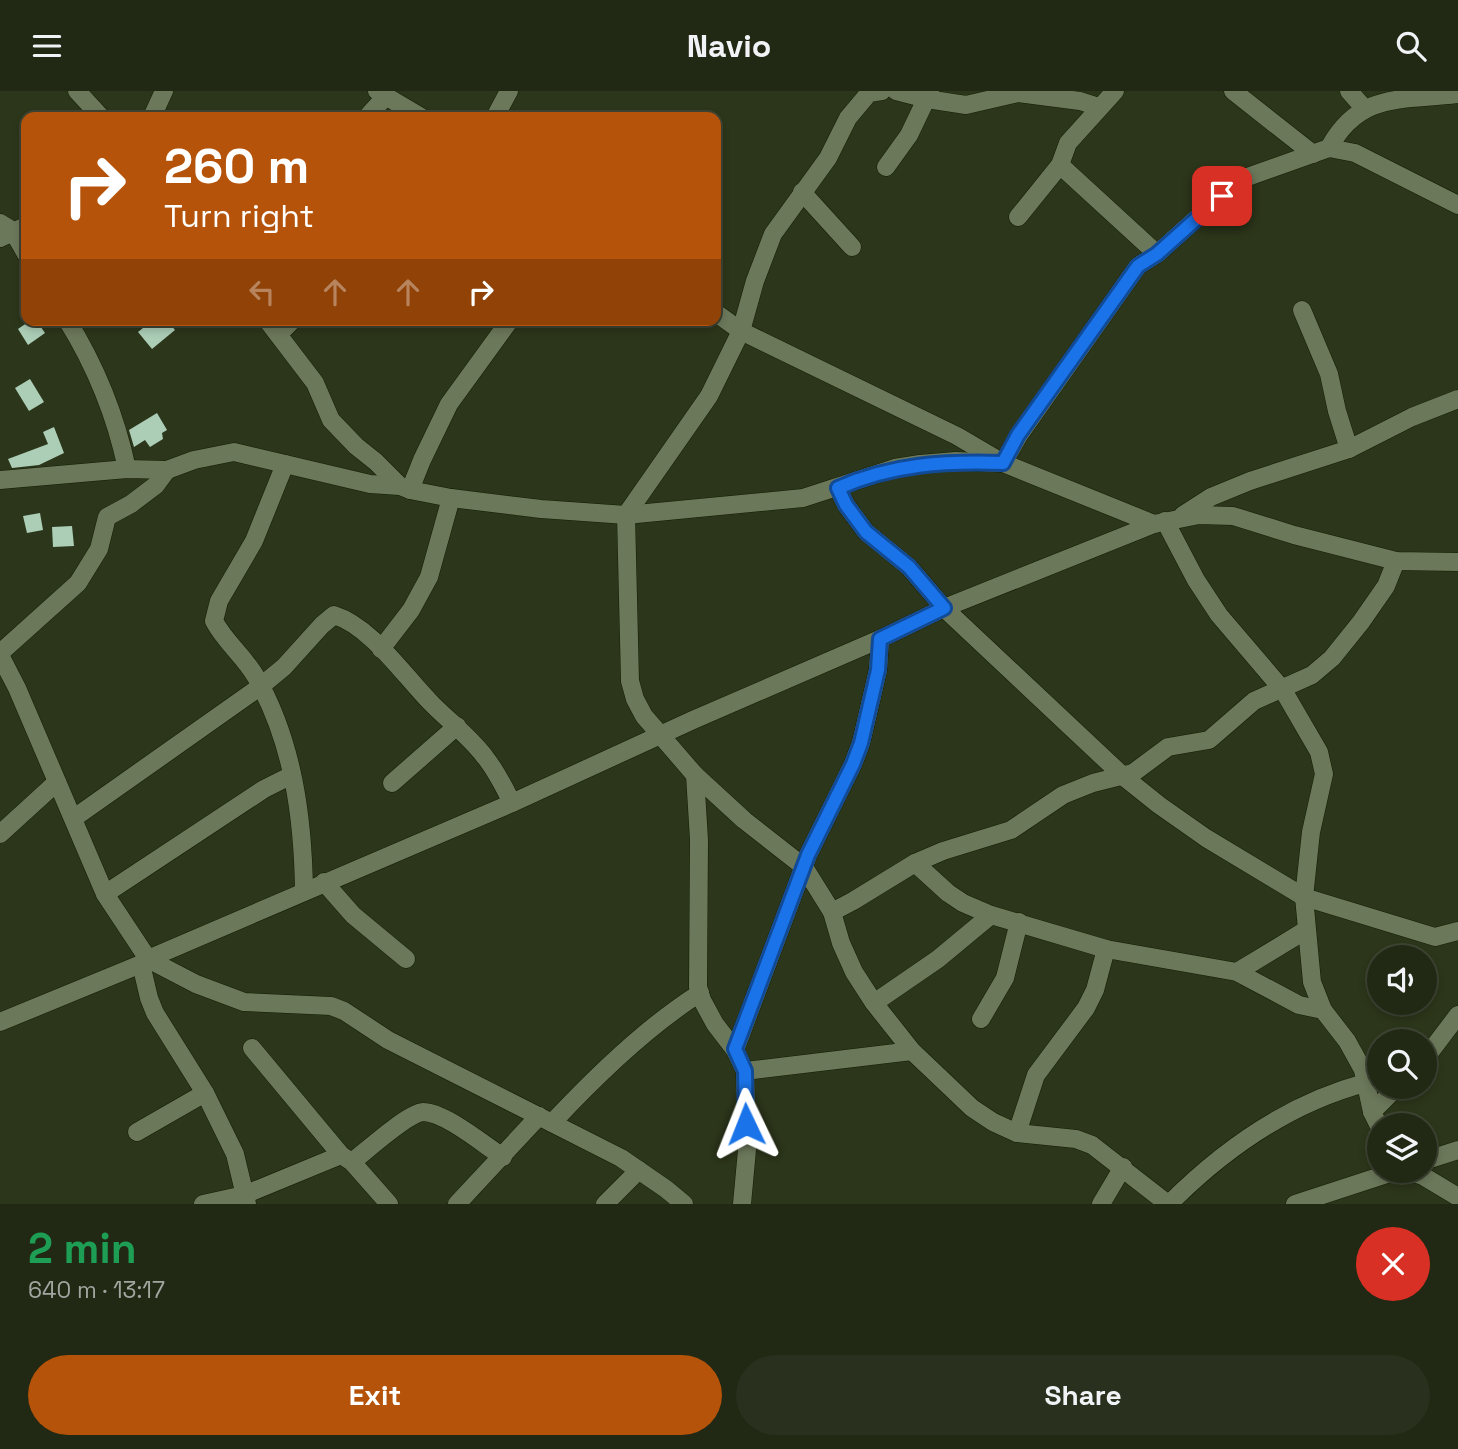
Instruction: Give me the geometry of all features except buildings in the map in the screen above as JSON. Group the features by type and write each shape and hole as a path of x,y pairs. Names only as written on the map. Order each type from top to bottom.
{"street":[{"path":"77,91 96,112"},
{"path":"154,112 164,91"},
{"path":"498,112 509,91"},
{"path":"882,91 869,93 848,118 828,158 773,234 755,281 741,331 709,396 626,515 630,681 640,708 660,736 695,775 744,820 804,867 832,912 841,943 854,972 874,1003 912,1051 972,1108 993,1122 1017,1133 1076,1139 1092,1145 1168,1204 1216,1161 1278,1119 1325,1095 1365,1083"},
{"path":"896,91 928,95 966,105 1019,92 1080,101 1099,107"},
{"path":"1017,217 1060,165 1068,143 1115,91"},
{"path":"1233,91 1321,151"},
{"path":"1349,91 1364,108"},
{"path":"370,112 381,93 413,112"},
{"path":"1321,151 1339,130 1364,108 1388,99 1458,94"},
{"path":"886,167 909,135 928,95"},
{"path":"1003,463 1018,435 1138,266 1157,254 1239,180 1321,151 1355,153 1458,205"},
{"path":"1060,165 1157,254"},
{"path":"802,193 852,247"},
{"path":"10,230 21,246"},
{"path":"1302,310 1329,375 1336,411 1349,449"},
{"path":"721,317 741,331 957,436 1003,463 1165,521 1199,515 1233,516 1396,561 1458,562"},
{"path":"70,326 92,365 104,395 127,469"},
{"path":"272,326 316,383 331,420 356,446 405,488"},
{"path":"279,334 287,326"},
{"path":"405,488 449,404 506,326"},
{"path":"2,1019 145,961 512,803 944,608 1165,521 1211,497 1250,481 1349,449 1412,417 1458,399"},
{"path":"0,479 127,469 167,470 194,460 234,452 370,484 452,498 626,515 803,498 895,468 920,464 956,461 1003,463"},
{"path":"285,464 254,541 226,589 214,621 247,662 276,719 292,775 303,841 304,891"},
{"path":"167,470 156,485 131,504 107,517 99,549 78,583 0,654 105,894 145,961 149,998 155,1013 205,1093 235,1154 246,1199"},
{"path":"838,488 846,505 866,532 909,567 944,608 1124,777 1159,805 1206,838 1304,897 1435,937 1458,931"},
{"path":"381,649 411,610 429,577 452,498"},
{"path":"1165,521 1196,580 1219,615 1283,690 1298,713 1324,765 1311,832 1304,897 1312,982 1323,1010 1347,1041 1363,1070 1373,1113"},
{"path":"832,912 915,863 943,851 1011,830 1063,795 1093,783 1133,773 1173,744 1209,740 1254,701 1312,675 1332,658 1386,586 1396,561"},
{"path":"74,818 261,686 284,667 334,615 352,624 381,649 433,705 457,726 499,776 512,803"},
{"path":"735,1049 804,867 861,743 878,670 880,639"},
{"path":"392,783 457,726"},
{"path":"105,894 264,789 292,775"},
{"path":"695,775 699,840 700,993 715,1024 735,1049 745,1071 747,1150 743,1204"},
{"path":"0,834 57,782"},
{"path":"915,863 948,893 991,915 1106,949 1237,972 1299,1005 1323,1010"},
{"path":"324,882 353,915 406,959"},
{"path":"874,1003 938,959 991,915"},
{"path":"981,1019 1005,978 1019,922"},
{"path":"1237,972 1306,930"},
{"path":"1017,1133 1036,1075 1086,1008 1098,980 1106,949"},
{"path":"145,961 244,1002 331,1006 344,1011 388,1040 639,1170 684,1204"},
{"path":"457,1204 503,1157 676,1008 700,993"},
{"path":"1437,1045 1458,1015"},
{"path":"252,1048 389,1204"},
{"path":"745,1071 912,1051"},
{"path":"137,1132 205,1093"},
{"path":"203,1204 246,1199 347,1158 411,1117 425,1112 450,1122 503,1157"},
{"path":"1437,1157 1458,1150"},
{"path":"1101,1204 1123,1167"},
{"path":"605,1204 639,1170"},
{"path":"1295,1204 1338,1197 1369,1183"},
{"path":"1435,1183 1458,1197"}],"route":[{"path":"746,1124 745,1071 735,1049 808,855 861,743 872,703 880,639 944,608 909,567 866,532 846,505 838,488 895,468 920,464 956,461 1003,463 1018,435 1138,266 1157,254 1222,196"}]}
